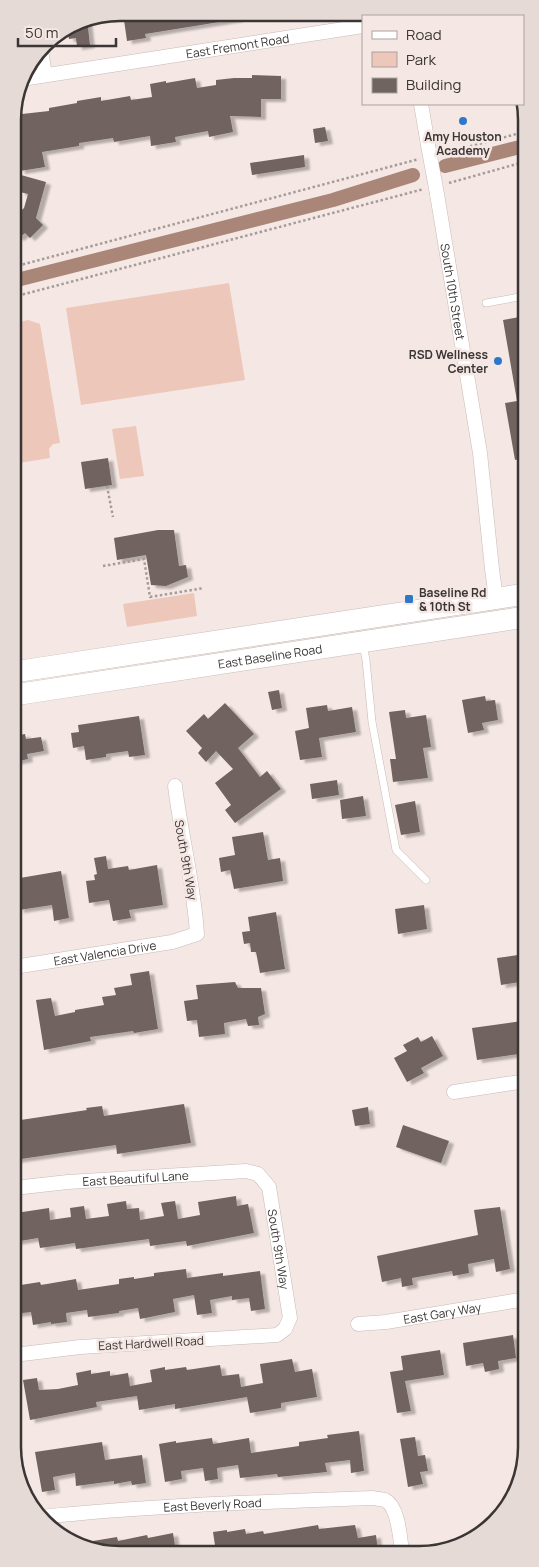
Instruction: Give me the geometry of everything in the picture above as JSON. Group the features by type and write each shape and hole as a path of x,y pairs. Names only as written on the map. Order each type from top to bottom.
{"main road":[{"name":"East Baseline Road","path":"21,671 518,595"},
{"path":"496,598 499,621"},
{"name":"East Baseline Road","path":"21,694 518,618"},
{"path":"214,642 218,664"}],"street":[{"name":"East Fremont Road","path":"31,77 362,26"},
{"path":"42,59 45,75"},
{"name":"South 10th Street","path":"421,105 480,453 496,598"},
{"name":"South 9th Way","path":"175,786 178,816 196,912 197,934"},
{"name":"East Valencia Drive","path":"21,966 172,942 197,934"},
{"path":"454,1092 518,1082"},
{"name":"East Beautiful Lane","path":"21,1187 172,1175 246,1171 258,1174"},
{"name":"South 9th Way","path":"258,1174 269,1187 290,1318 285,1329"},
{"name":"East Gary Way","path":"358,1324 386,1322 518,1300"},
{"name":"East Hardwell Road","path":"21,1354 80,1347 261,1337 277,1335 285,1329"},
{"name":"East Beverly Road","path":"50,1517 93,1512 373,1498 386,1500 393,1508 397,1519 401,1546"}],"lane":[{"path":"486,303 518,297"},
{"path":"363,642 372,722 396,850 426,880"}],"path":[{"path":"440,154 518,134"},
{"path":"21,265 416,160"},
{"path":"447,184 518,164"},
{"path":"21,294 418,191"},
{"path":"108,486 113,517"},
{"path":"103,566 144,559 150,597 204,588"}],"green space":[{"path":"229,283 245,380 81,405 66,308"},
{"path":"28,320 40,324 60,443 53,444 49,449 50,458 21,463 21,322"},
{"path":"136,426 144,476 120,479 112,429"},
{"path":"194,593 197,616 127,627 123,604"}],"building":[{"path":"124,21 226,21 145,34 146,38 127,41"},
{"path":"88,27 90,45 77,47 76,38 69,39 71,35"},
{"path":"252,75 281,76 281,99 261,99 261,117 230,116 233,132 209,137 208,131 175,137 176,142 151,146 150,136 114,142 113,138 79,143 79,146 42,152 45,167 21,171 21,114 49,111 49,108 101,97 101,101 130,96 131,100 152,97 150,84 166,81 166,83 195,78 197,88 216,85 216,80 252,78"},
{"path":"325,127 328,141 315,143 313,129"},
{"path":"304,155 305,167 252,175 250,163"},
{"path":"21,175 46,182 36,218 43,225 30,238 25,233 21,236 21,211 24,208 28,194 21,192"},
{"path":"518,317 518,459 515,460 505,403 517,401 503,320"},
{"path":"108,458 112,485 85,489 81,462"},
{"path":"158,530 174,530 179,566 186,565 188,577 166,586 151,585 146,555 117,560 114,538"},
{"path":"279,690 282,708 272,710 268,692"},
{"path":"485,696 486,701 495,700 498,720 482,723 484,730 468,733 462,700"},
{"path":"225,703 254,734 238,748 260,777 267,771 281,789 235,823 225,810 231,805 215,783 233,769 216,751 206,762 198,753 202,748 186,731 204,714 208,719"},
{"path":"327,705 328,711 352,707 356,732 319,738 322,757 300,760 295,731 309,728 306,708"},
{"path":"405,710 406,718 426,715 431,747 423,748 428,778 393,782 390,759 396,759 389,712"},
{"path":"139,716 145,755 129,757 128,751 106,754 106,757 86,760 84,746 73,748 71,733 79,732 78,725"},
{"path":"25,734 26,739 41,737 44,751 27,754 28,759 21,760 21,735"},
{"path":"337,780 339,795 312,799 310,784"},
{"path":"363,796 366,816 342,819 340,800"},
{"path":"415,801 420,832 401,835 395,805"},
{"path":"263,832 268,860 280,858 283,881 234,889 230,870 221,872 219,858 235,855 232,837"},
{"path":"106,856 108,869 128,866 129,870 157,865 163,905 129,910 131,918 113,921 109,900 89,903 86,881 95,880 94,875 97,874 94,858"},
{"path":"61,871 69,918 54,921 52,905 21,910 21,878"},
{"path":"424,905 427,929 398,934 395,909"},
{"path":"276,912 285,969 260,973 256,952 251,952 250,943 244,944 242,932 250,931 248,917"},
{"path":"518,955 518,982 501,985 497,958"},
{"path":"149,971 158,1029 90,1037 91,1041 44,1050 36,1000 51,998 55,1016 104,1005 102,997 116,995 114,988 132,985 130,974"},
{"path":"235,982 238,988 261,988 265,1014 258,1017 259,1025 248,1026 246,1019 224,1023 225,1034 199,1037 197,1020 187,1021 184,1001 198,999 196,985"},
{"path":"518,1022 518,1054 477,1060 472,1028"},
{"path":"432,1036 443,1056 421,1068 424,1073 407,1082 394,1058 407,1051 403,1045 418,1037 421,1042"},
{"path":"184,1104 191,1143 117,1154 116,1145 21,1159 21,1120 102,1106 104,1116"},
{"path":"368,1107 370,1124 355,1126 352,1110"},
{"path":"403,1125 449,1141 441,1163 396,1147"},
{"path":"236,1196 237,1206 248,1204 254,1233 187,1246 186,1241 150,1246 149,1239 76,1249 75,1243 40,1248 38,1238 21,1241 21,1212 49,1208 50,1220 71,1217 70,1208 84,1206 86,1219 109,1216 107,1204 126,1201 127,1209 139,1208 140,1220 164,1216 161,1203 175,1201 178,1219 200,1215 198,1202"},
{"path":"500,1207 510,1269 496,1272 494,1259 468,1264 469,1273 453,1276 452,1271 412,1278 413,1285 402,1287 401,1278 382,1282 377,1256 478,1235 474,1210"},
{"path":"186,1269 187,1278 223,1273 223,1276 260,1271 265,1309 251,1311 249,1298 232,1300 232,1296 210,1300 212,1313 197,1315 194,1295 173,1299 175,1312 140,1319 138,1308 119,1311 119,1313 88,1317 87,1310 66,1313 67,1322 33,1325 31,1312 21,1313 21,1285 40,1282 41,1285 76,1279 78,1290 119,1284 119,1279 154,1276 154,1273"},
{"path":"513,1335 516,1358 498,1361 499,1369 485,1372 483,1363 466,1366 463,1343"},
{"path":"440,1350 444,1375 405,1381 411,1411 397,1413 390,1372 403,1370 401,1356"},
{"path":"292,1359 295,1372 312,1369 317,1397 281,1403 281,1408 250,1413 247,1397 175,1409 175,1404 139,1410 137,1396 96,1402 97,1407 30,1420 23,1380 37,1378 39,1390 58,1389 78,1385 76,1373 91,1370 91,1374 110,1371 110,1376 128,1373 130,1386 152,1382 150,1370 165,1367 165,1370 186,1367 187,1370 220,1365 222,1376 239,1374 241,1387 263,1383 260,1364"},
{"path":"359,1431 364,1471 351,1473 350,1460 325,1463 327,1472 278,1477 277,1474 240,1478 238,1465 217,1468 218,1479 205,1481 203,1468 181,1471 182,1479 165,1482 159,1444 212,1438 213,1444 249,1438 251,1453 299,1446 299,1442 328,1438 327,1435"},
{"path":"415,1437 418,1456 425,1455 428,1471 420,1472 423,1484 408,1487 400,1439"},
{"path":"102,1442 105,1460 142,1455 146,1483 132,1485 131,1481 114,1484 114,1481 76,1486 75,1473 53,1477 55,1490 42,1492 35,1452"},
{"path":"318,1525 319,1529 355,1525 358,1538 376,1535 377,1546 215,1546 213,1532 245,1529 246,1534 263,1531 264,1534"},
{"path":"173,1533 175,1546 114,1546 92,1541 117,1537 118,1541 147,1535 148,1538"}],"waterway":[{"path":"445,166 518,148"},
{"path":"21,279 333,200 413,175"}],"place":[{"name":"Amy Houston Academy","path":"463,121"},
{"name":"RSD Wellness Center","path":"498,361"},
{"name":"Baseline Rd & 10th St","path":"409,599"}]}
